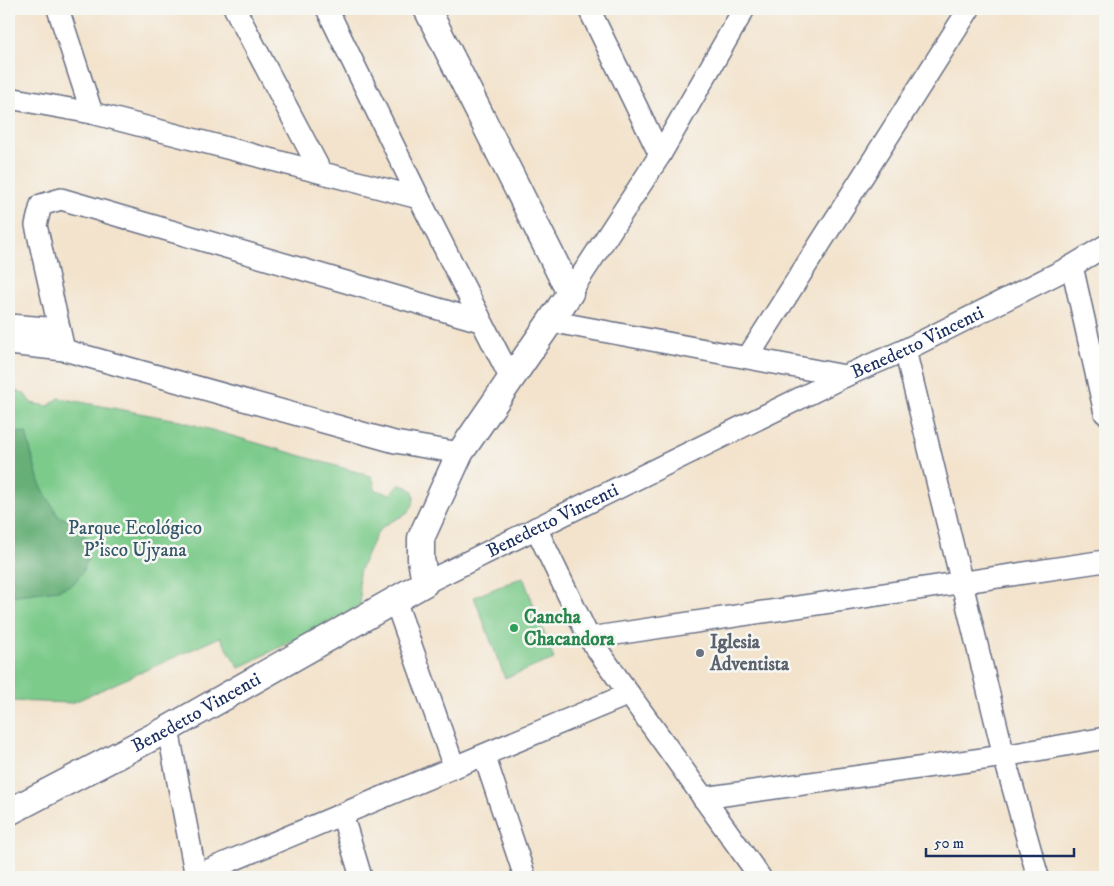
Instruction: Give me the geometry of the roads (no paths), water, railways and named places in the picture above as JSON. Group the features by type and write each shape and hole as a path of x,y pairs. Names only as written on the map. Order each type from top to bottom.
{"street":[{"path":"58,9 92,114"},
{"path":"235,9 321,172"},
{"path":"327,9 480,321 511,379"},
{"path":"427,9 570,293"},
{"path":"589,9 660,155"},
{"path":"425,583 421,559 421,538 460,453 570,293 660,155 744,9"},
{"path":"748,357 969,9"},
{"path":"9,98 92,114 419,198"},
{"path":"64,350 36,225 41,205 61,199 480,321"},
{"name":"Benedetto Vincenti","path":"9,812 168,729 425,583 845,376 906,350 1072,266 1105,246"},
{"path":"1072,266 1105,413"},
{"path":"549,321 845,376"},
{"path":"9,324 59,329"},
{"path":"9,344 64,350 395,442 460,453"},
{"path":"906,350 1004,756 1038,877"},
{"path":"536,528 589,638 760,877"},
{"path":"589,638 1105,561"},
{"path":"395,600 454,767"},
{"path":"168,729 194,877 629,694"},
{"path":"703,798 1004,756 1105,738"},
{"path":"484,755 525,877"},
{"path":"342,814 361,877"}],"place":[{"name":"Cancha Chacandora","path":"514,628"},
{"name":"Iglesia Adventista","path":"700,653"}],"park label":[{"name":"Parque Ecológico P'isco Ujyana","path":"135,539"}]}
